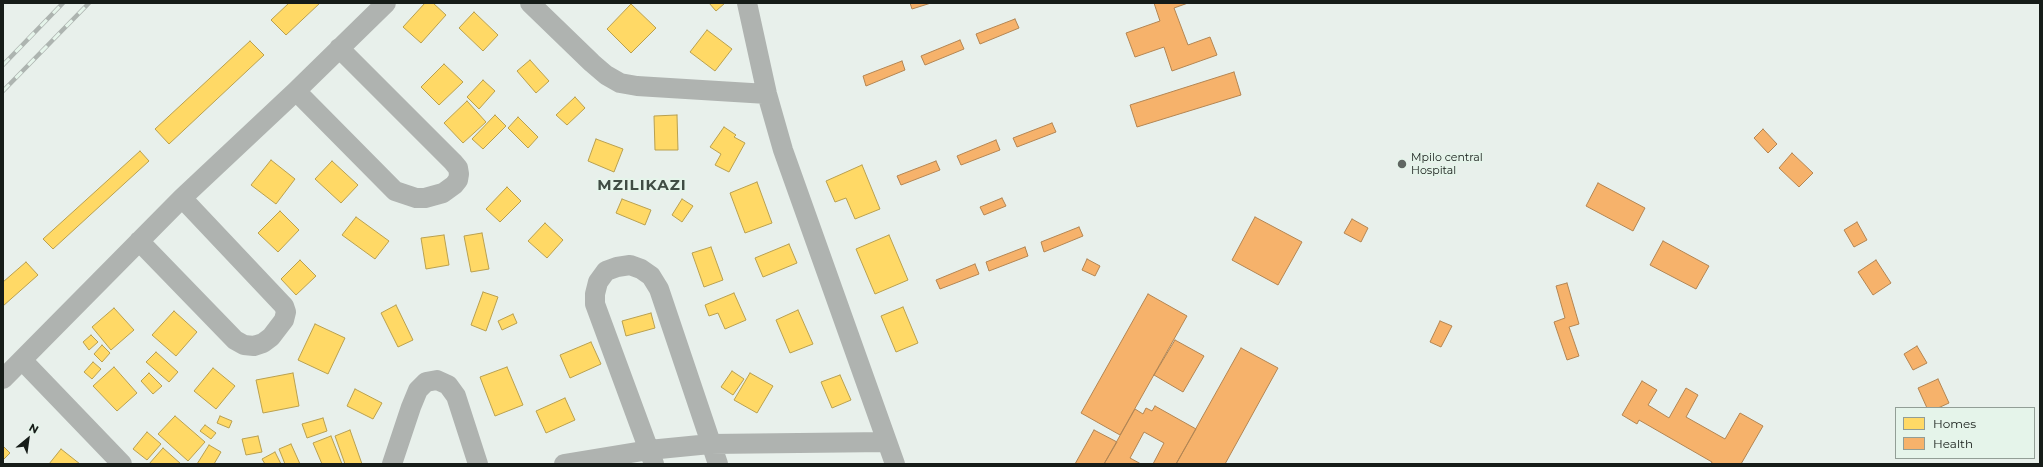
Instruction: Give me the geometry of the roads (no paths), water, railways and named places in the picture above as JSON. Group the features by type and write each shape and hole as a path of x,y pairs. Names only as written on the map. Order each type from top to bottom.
{"street":[{"path":"3,379 182,198 296,91 386,3"},
{"path":"530,3 592,63 606,75 620,83 637,86 767,94"},
{"path":"747,3 767,94 796,188 895,464"},
{"path":"296,91 395,191 416,198 425,198 443,193 454,185 458,180 459,174 458,168 453,162 339,48"},
{"path":"139,241 235,340 244,345 254,346 263,343 271,337 284,320 286,312 284,306 182,198"},
{"path":"652,457 595,304 595,294 598,282 606,271 617,267 630,265 641,269 651,276 659,289 718,464"},
{"path":"22,360 122,464"},
{"path":"392,464 410,407 418,390 426,382 437,380 448,385 456,396 478,464"},
{"path":"564,464 652,457 710,444 887,442"}],"railway":[{"path":"3,65 63,3"},
{"path":"3,91 89,3"}],"place":[{"name":"Mpilo central Hospital","path":"1402,164"}],"district":[{"name":"MZILIKAZI","path":"642,186"}]}
